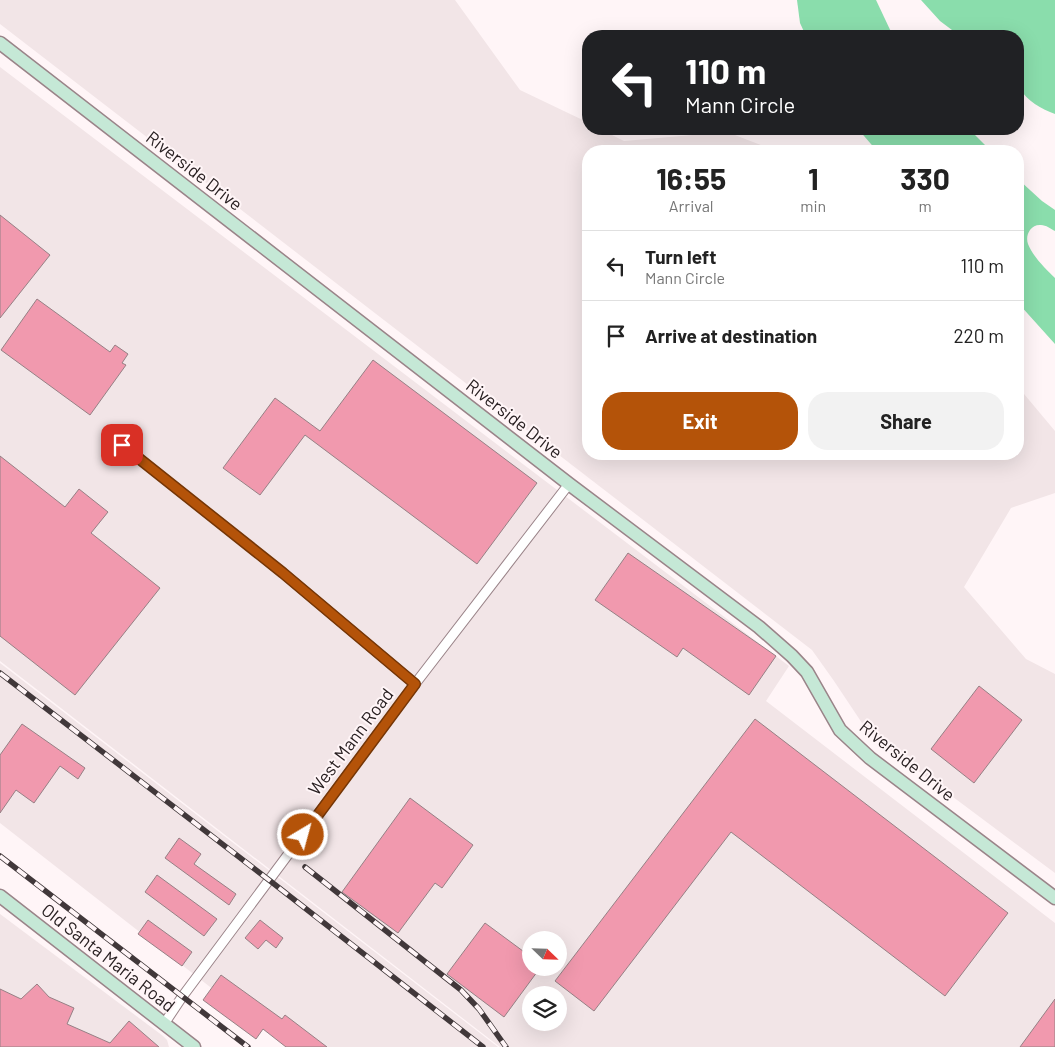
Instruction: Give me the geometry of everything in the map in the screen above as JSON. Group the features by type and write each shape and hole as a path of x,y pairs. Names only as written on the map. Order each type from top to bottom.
{"street":[{"name":"Riverside Drive","path":"0,43 569,484 759,627 807,672 840,730 870,758 1055,898"},
{"path":"122,445 283,573 415,684"},
{"name":"West Mann Road","path":"164,1024 415,684 569,484"},
{"name":"Old Santa Maria Road","path":"0,896 164,1024 181,1042 194,1047"}],"shaded area":[{"path":"0,0 455,0 520,90 582,120 582,135 612,135 624,141 693,135 735,135 761,145 582,145 582,460 1024,460 1024,394 1055,431 1055,493 1011,508 964,587 1026,659 1055,674 1055,873 870,735 812,650 0,24"},
{"path":"797,0 876,0 890,30 803,30 800,23"},
{"path":"921,0 1055,0 1055,114 1030,101 1024,94 1024,30 952,30 940,21"},
{"path":"0,67 789,666 766,701 1055,923 1055,1047 500,1047 0,661"},
{"path":"863,135 975,135 985,145 872,145"},
{"path":"1024,185 1055,210 1055,231 1045,226 1037,225 1031,228 1027,238 1033,254 1055,278 1055,344 1024,310"},
{"path":"0,663 498,1047 287,1047 0,823"},
{"path":"0,914 163,1036 167,1040 169,1047 0,1047"}],"building":[{"path":"0,215 50,255 0,318"},
{"path":"37,299 110,352 115,345 128,354 122,363 126,365 90,415 1,350"},
{"path":"373,360 537,483 477,564 305,435 260,495 223,468 275,398 320,431"},
{"path":"0,456 65,507 79,489 108,512 91,533 160,588 75,695 0,636"},
{"path":"628,553 776,656 749,695 683,648 677,657 595,600"},
{"path":"979,686 1022,720 974,783 931,749"},
{"path":"755,719 1008,913 945,996 731,832 594,1011 567,990 567,986 562,986 555,981 559,976 568,976 568,964"},
{"path":"22,724 85,768 78,779 60,766 34,803 16,790 0,813 0,755"},
{"path":"410,798 473,845 442,888 435,883 398,933 342,892"},
{"path":"179,838 201,854 194,864 236,894 229,905 165,858"},
{"path":"157,875 217,919 204,936 145,892"},
{"path":"148,920 192,952 182,966 138,934"},
{"path":"260,920 283,938 276,948 266,940 258,949 245,938"},
{"path":"485,923 522,950 522,976 534,976 527,986 522,986 522,992 504,1017 447,974"},
{"path":"221,975 282,1019 285,1015 327,1047 286,1047 263,1029 256,1039 203,1000"},
{"path":"37,984 49,997 74,1008 67,1024 110,1043 129,1021 159,1047 0,1047 0,989 21,999"},
{"path":"1055,999 1055,1047 1020,1047"}],"railway":[{"path":"0,673 483,1047"},
{"path":"0,856 248,1047"},
{"path":"305,867 461,990 479,1009 506,1047"}],"route":[{"path":"122,445 283,573 415,684 303,835"}]}
